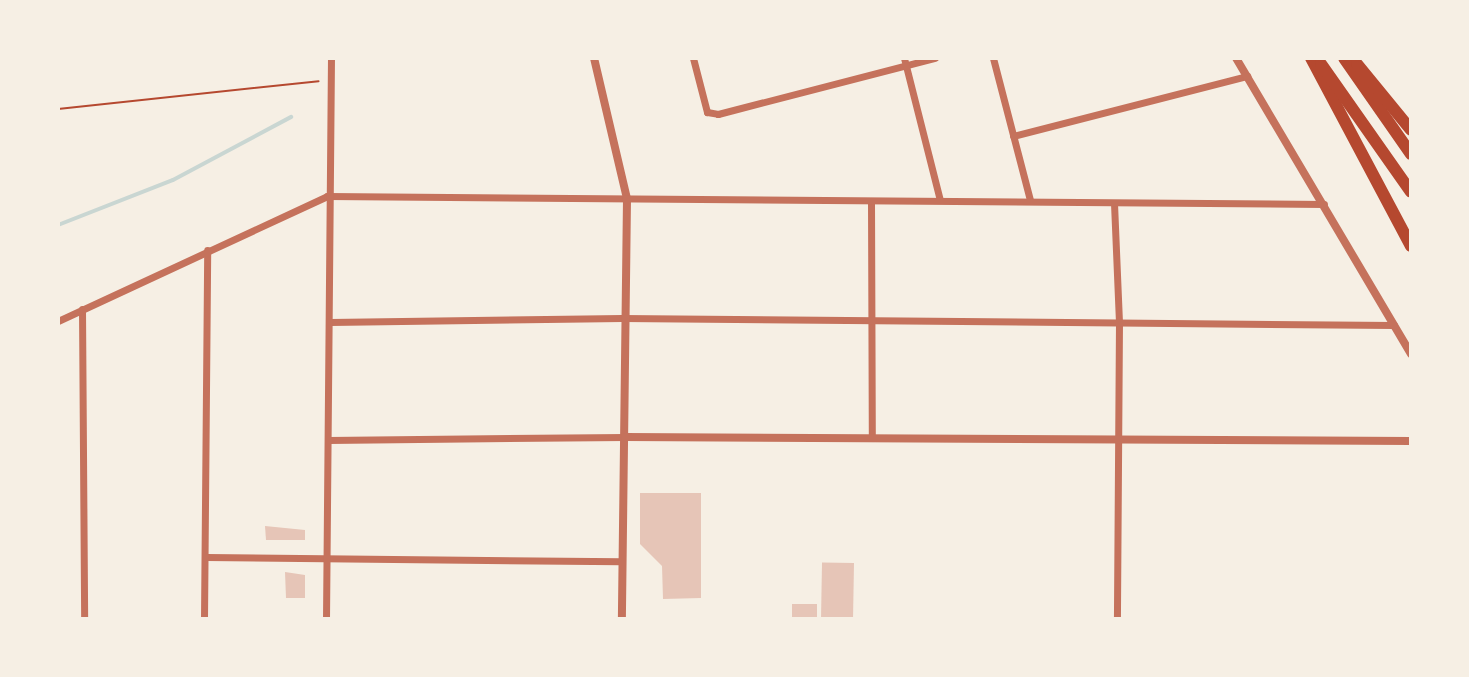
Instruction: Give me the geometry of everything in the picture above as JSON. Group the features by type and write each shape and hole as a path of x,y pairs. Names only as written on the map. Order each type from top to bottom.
{"highway":[{"path":"1311,58 1411,246"},
{"path":"1317,58 1411,192"},
{"path":"1344,58 1411,154"},
{"path":"1352,58 1411,130"}],"street":[{"path":"326,619 330,322 327,196 331,58"},
{"path":"594,58 627,199 622,318 625,437 622,619"},
{"path":"693,58 707,112 718,114 905,62 935,58"},
{"path":"993,58 1030,200"},
{"path":"1236,58 1411,354"},
{"path":"905,62 940,200"},
{"path":"1013,136 1247,76"},
{"path":"58,321 327,196 1325,204"},
{"path":"871,201 872,438"},
{"path":"1114,203 1119,322 1117,619"},
{"path":"204,619 207,250"},
{"path":"82,309 84,619"},
{"path":"330,322 622,318 1394,325"},
{"path":"328,440 625,437 1411,441"},
{"path":"206,557 621,561"}],"path":[{"path":"58,109 330,81"}],"building":[{"path":"640,493 701,493 701,598 663,599 662,566 640,544"},
{"path":"265,526 305,530 305,540 266,540"},
{"path":"822,562 854,563 853,619 821,618"},
{"path":"285,572 305,575 305,598 286,598"},
{"path":"792,604 817,604 817,619 792,619"}],"waterway":[{"path":"58,225 173,180 291,117"}]}
